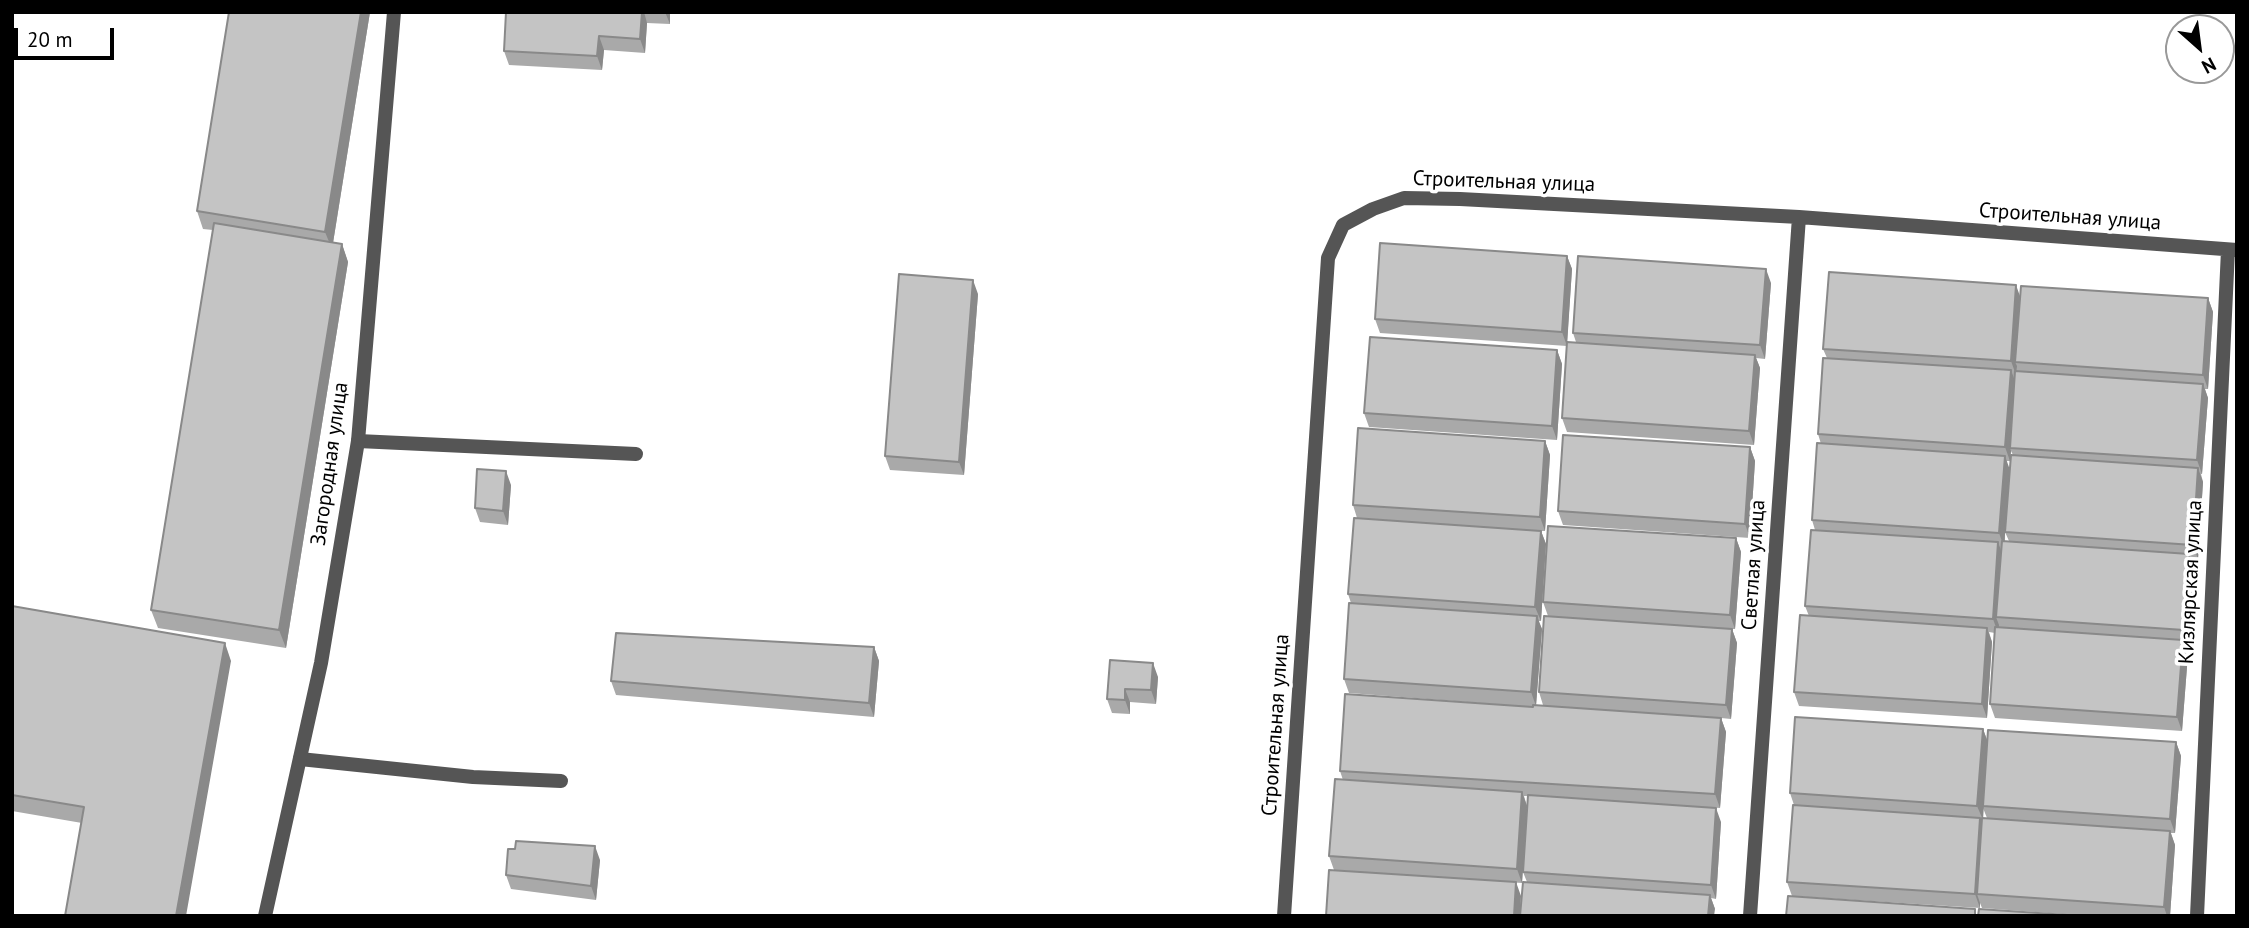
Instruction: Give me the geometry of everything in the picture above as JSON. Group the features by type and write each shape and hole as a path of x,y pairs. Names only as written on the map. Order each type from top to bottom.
{"street":[{"name":"Загородная улица","path":"265,916 321,663 358,442 394,12"},
{"name":"Строительная улица","path":"1284,916 1328,258 1343,225 1373,209 1404,198 1460,199 1799,217 2232,250"},
{"name":"Светлая улица","path":"1750,916 1799,217"},
{"name":"Кизлярская улица","path":"2197,916 2232,250"},
{"path":"358,442 636,454"},
{"path":"300,759 473,777 561,781"}],"building":[{"path":"229,12 361,12 325,232 197,211"},
{"path":"506,12 642,12 640,39 599,36 597,56 504,51"},
{"path":"214,223 342,244 279,630 151,610"},
{"path":"1380,243 1567,256 1562,332 1375,319"},
{"path":"1578,256 1766,269 1760,345 1573,333"},
{"path":"1829,272 2016,285 2011,361 1823,349"},
{"path":"899,274 973,280 959,462 885,456"},
{"path":"2021,286 2208,298 2203,375 2015,362"},
{"path":"1370,337 1557,350 1552,426 1364,413"},
{"path":"1567,342 1755,355 1749,431 1562,418"},
{"path":"1823,358 2011,370 2005,447 1818,434"},
{"path":"2015,371 2203,384 2197,460 2010,448"},
{"path":"1358,428 1545,441 1540,517 1353,505"},
{"path":"1563,435 1750,447 1745,524 1558,511"},
{"path":"1817,443 2005,456 1999,533 1812,520"},
{"path":"2011,455 2198,468 2193,545 2005,532"},
{"path":"477,469 506,471 503,511 475,508"},
{"path":"1354,518 1541,531 1535,607 1348,594"},
{"path":"1548,526 1736,538 1730,615 1543,602"},
{"path":"1811,530 1998,542 1993,619 1805,606"},
{"path":"2002,541 2189,554 2184,630 1996,617"},
{"path":"1349,603 1537,616 1531,692 1344,679"},
{"path":"12,606 225,643 176,916 65,916 84,807 12,795"},
{"path":"1800,615 1987,628 1982,704 1794,692"},
{"path":"1544,616 1732,629 1726,705 1539,692"},
{"path":"1995,627 2183,640 2177,717 1990,704"},
{"path":"616,633 874,647 869,703 611,681"},
{"path":"1110,660 1153,663 1151,690 1125,689 1125,700 1107,699"},
{"path":"1345,694 1721,718 1715,794 1340,771"},
{"path":"1795,717 1983,729 1977,806 1790,793"},
{"path":"1988,730 2176,742 2170,819 1983,806"},
{"path":"1335,779 1522,792 1517,869 1329,856"},
{"path":"1528,795 1716,808 1711,885 1523,872"},
{"path":"1793,805 1980,818 1975,894 1787,882"},
{"path":"1982,818 2170,831 2164,907 1977,894"},
{"path":"516,841 595,846 591,886 506,875 508,849 515,849"},
{"path":"1329,870 1516,882 1514,916 1326,916"},
{"path":"1523,882 1710,895 1708,916 1520,916"},
{"path":"1788,896 1975,909 1975,916 1786,916"},
{"path":"1979,909 2082,916 1978,916"}]}
